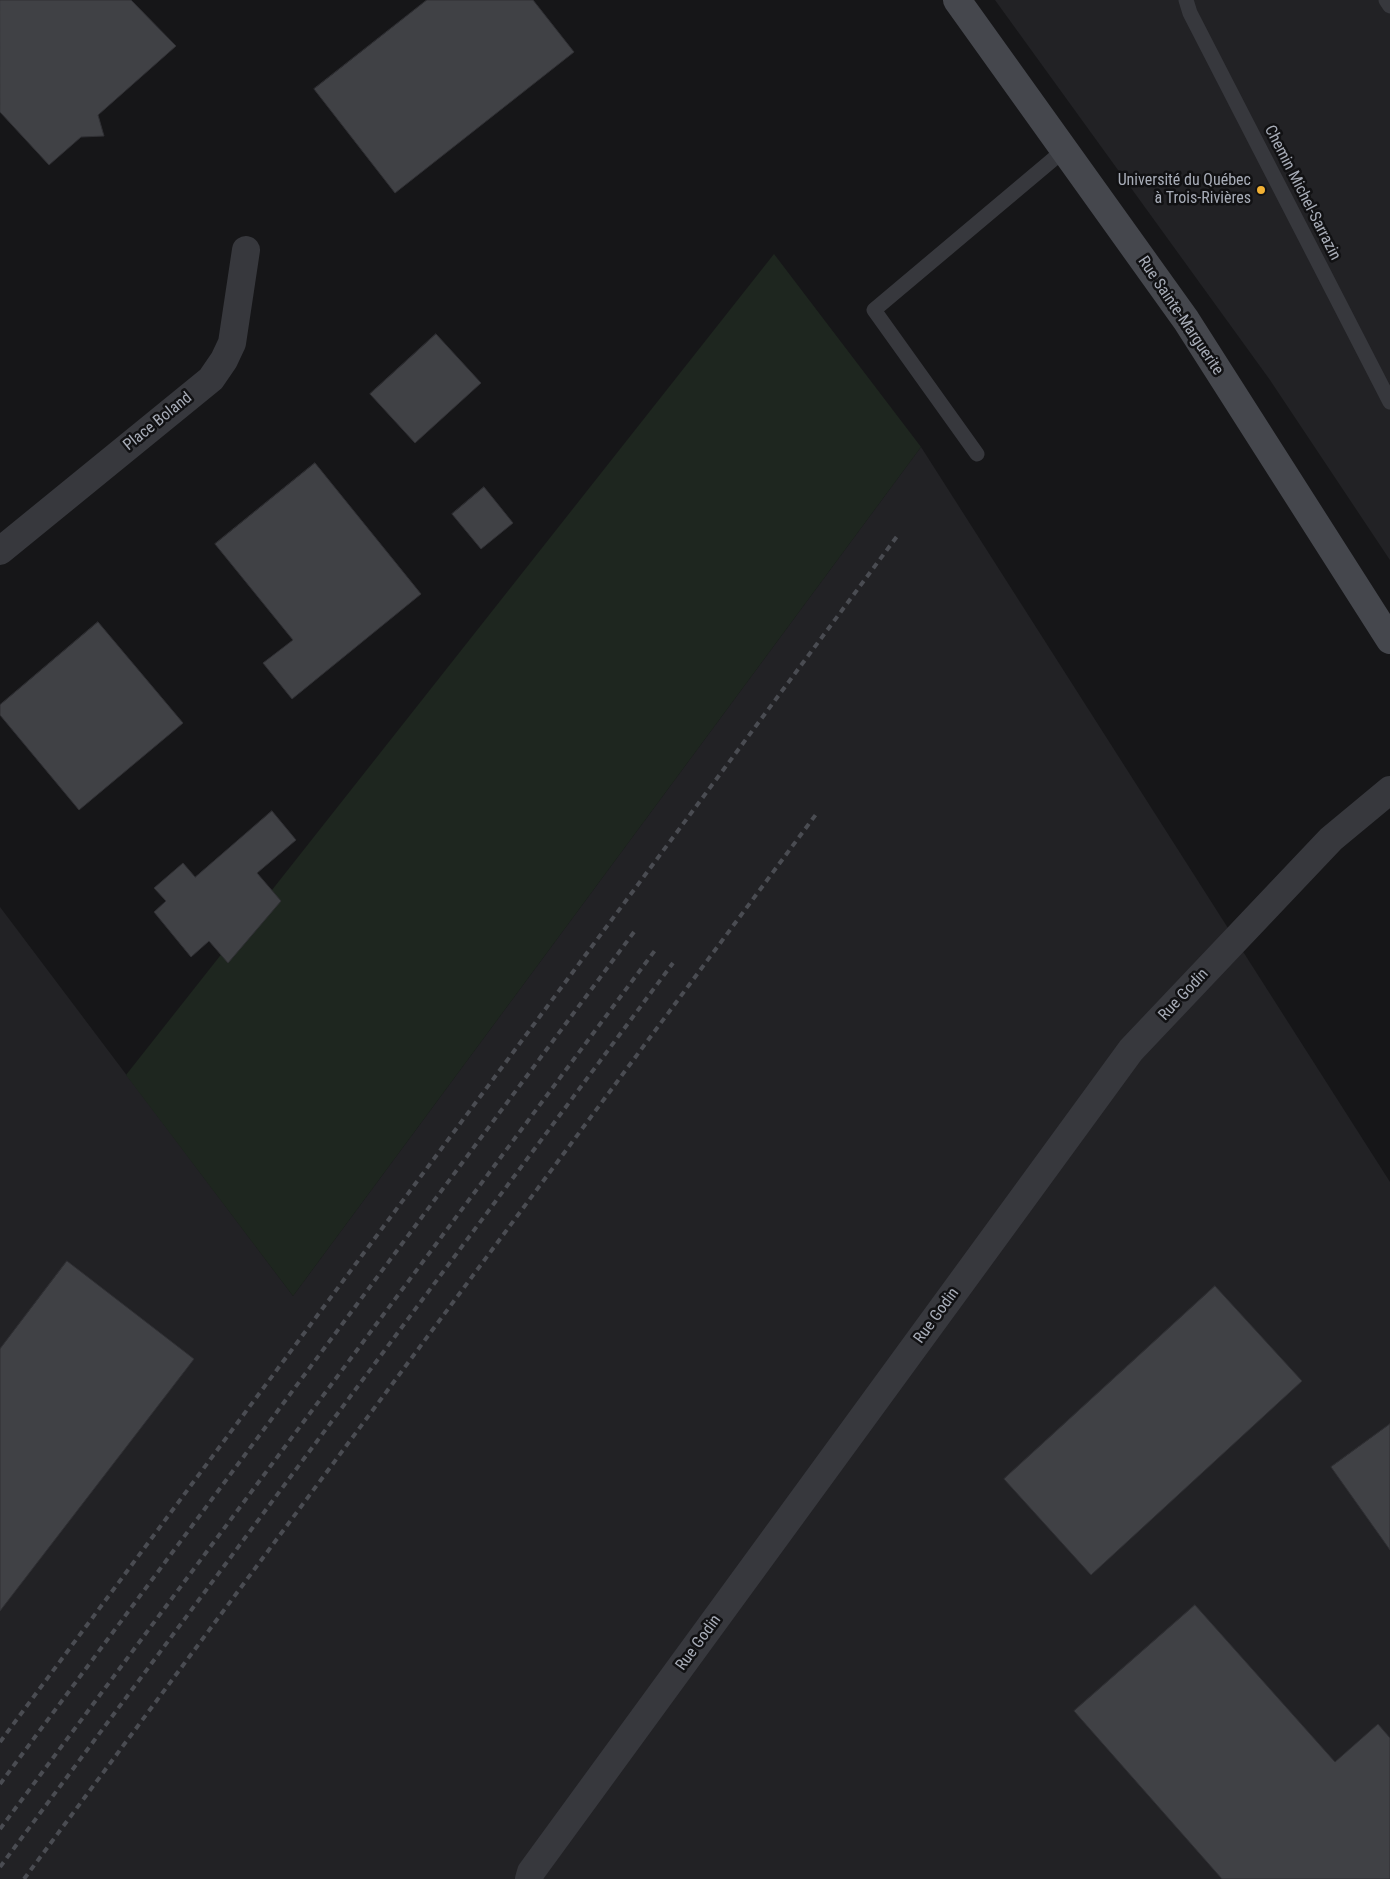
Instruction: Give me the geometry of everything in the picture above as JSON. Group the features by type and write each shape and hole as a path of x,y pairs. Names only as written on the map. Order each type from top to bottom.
{"street":[{"name":"Rue Sainte-Marguerite","path":"957,0 1063,151 1186,320 1390,640"},
{"name":"Place Boland","path":"0,551 211,379 224,360 232,343 246,250"},
{"name":"Rue Godin","path":"529,1879 531,1872 1131,1050 1331,839 1390,790"}],"lane":[{"name":"Chemin Michel-Sarrazin","path":"1186,0 1190,13 1390,402"},
{"path":"1386,0 1390,6"},
{"path":"978,454 874,310 1063,151"}],"shaded area":[{"name":"Université du Québec à Trois-Rivières","path":"995,0 1390,0 1390,560 1270,380"},
{"path":"774,254 921,447 293,1296 126,1075"},
{"path":"921,447 1390,1182 1390,1879 0,1879 0,907 293,1296"}],"building":[{"path":"0,0 131,0 176,46 98,115 104,136 81,137 49,165 0,112"},
{"path":"427,0 533,0 574,52 395,193 314,89"},
{"path":"436,334 481,383 415,443 370,394"},
{"path":"315,463 421,594 292,699 263,663 293,640 215,544"},
{"path":"484,487 513,523 481,549 452,514"},
{"path":"98,622 183,723 79,810 0,715 0,705"},
{"path":"272,811 296,840 257,873 281,901 228,963 209,941 191,957 154,912 166,901 154,888 183,863 195,877"},
{"path":"67,1261 194,1359 0,1611 0,1349"},
{"path":"1215,1286 1302,1381 1091,1575 1004,1479"},
{"path":"1390,1424 1390,1550 1331,1467"},
{"path":"1195,1605 1335,1762 1378,1724 1390,1738 1390,1879 1222,1879 1074,1711"}],"railway":[{"path":"0,1742 898,535"},
{"path":"24,1879 817,813"},
{"path":"0,1784 634,932"},
{"path":"0,1829 656,949"},
{"path":"0,1867 673,963"}],"place":[{"name":"Université du Québec à Trois-Rivières","path":"1261,190"}]}
